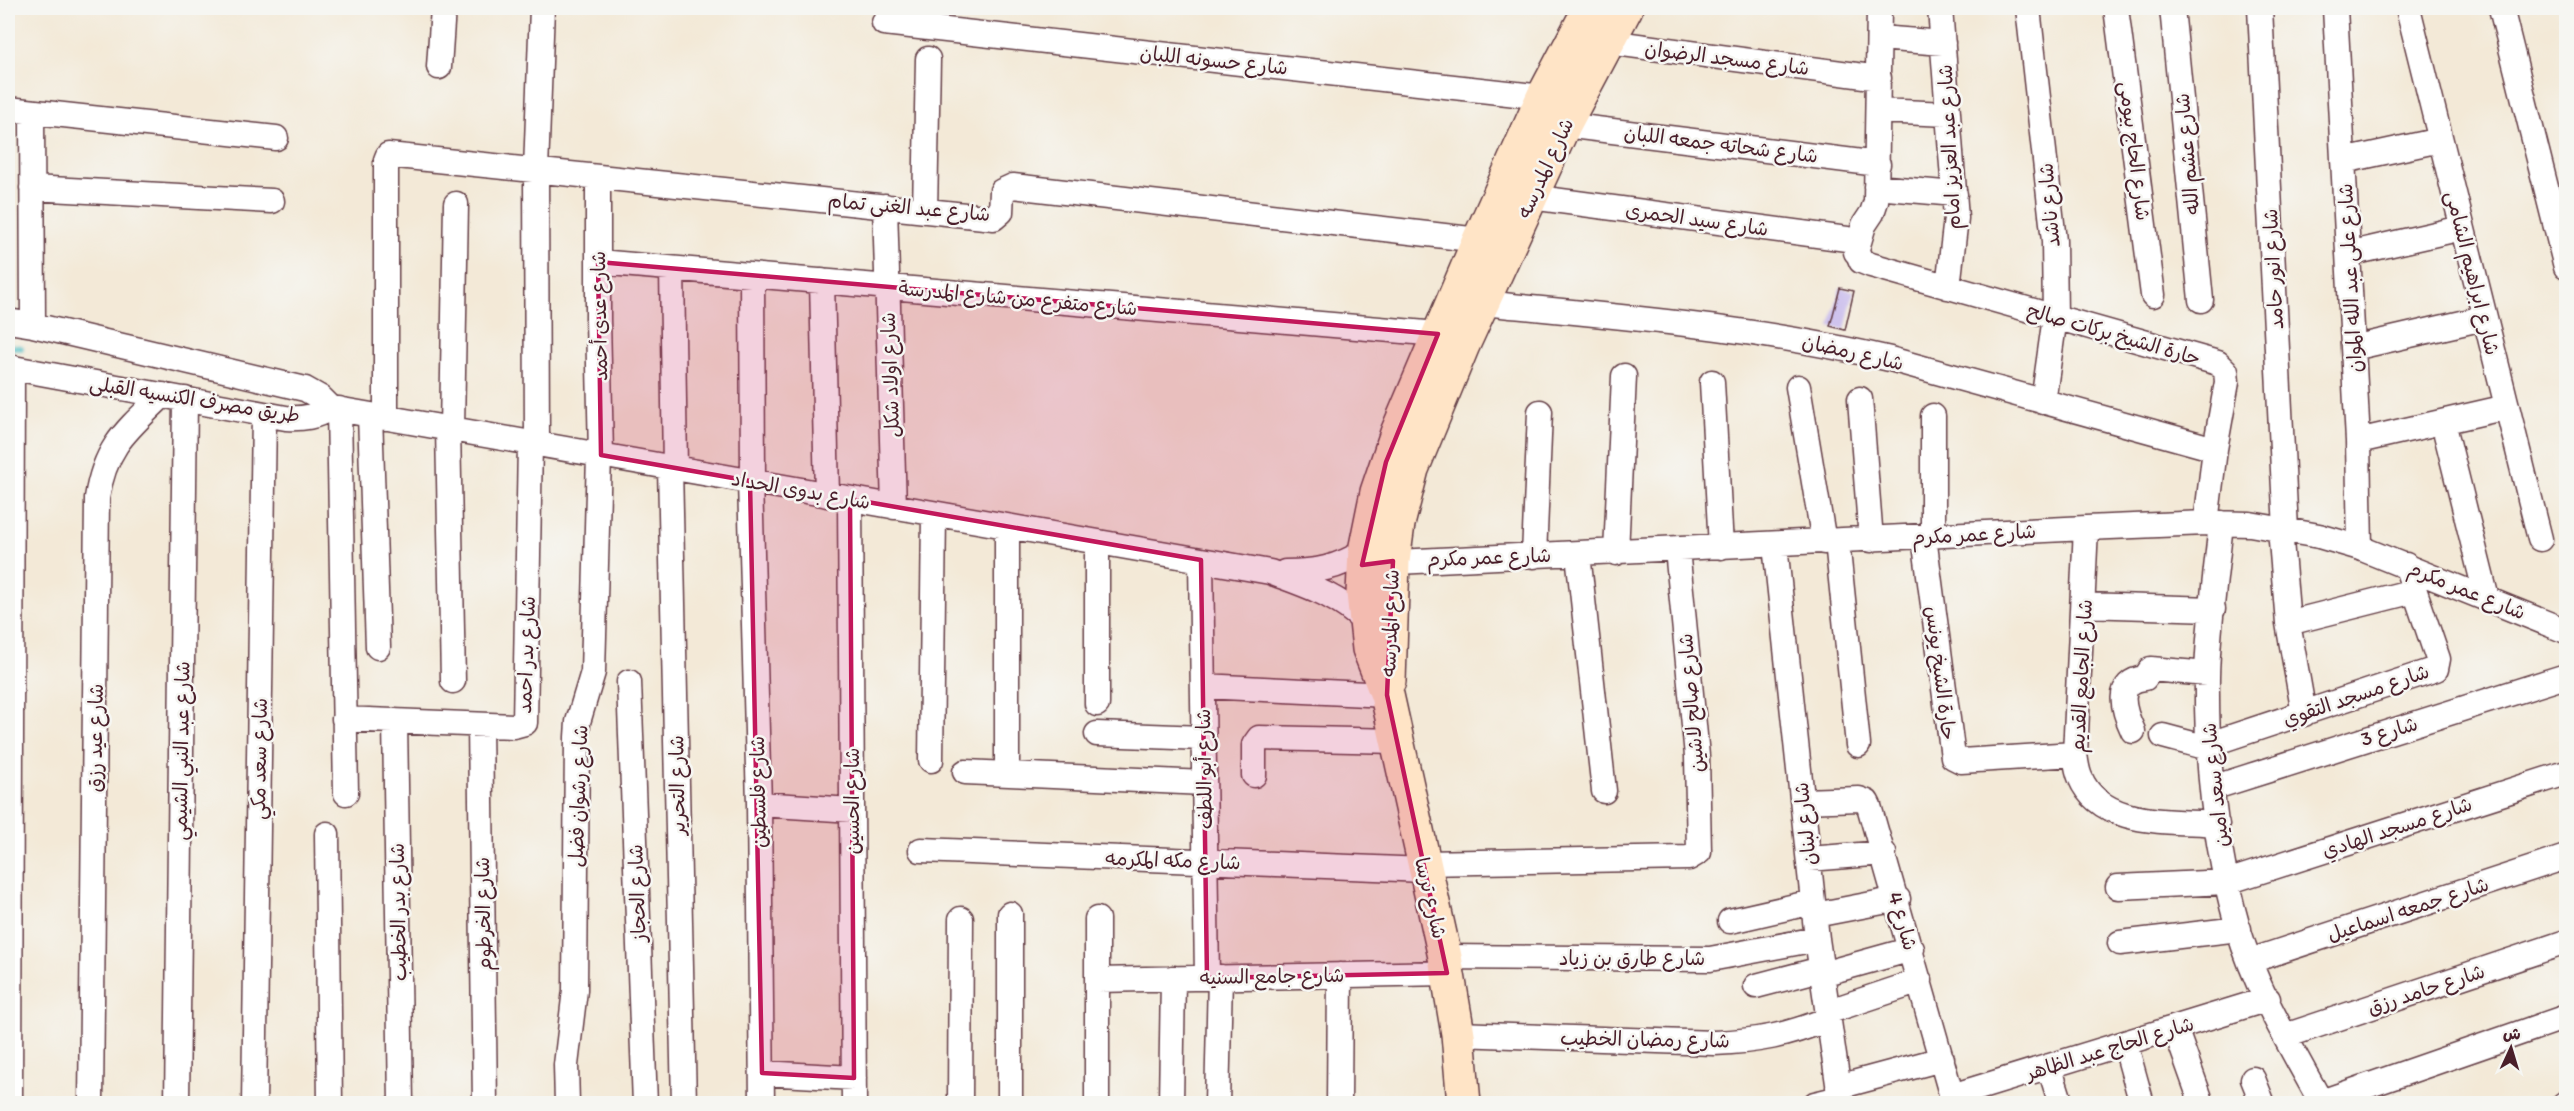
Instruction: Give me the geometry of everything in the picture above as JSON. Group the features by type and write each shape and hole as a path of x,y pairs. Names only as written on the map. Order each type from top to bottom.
{"main road":[{"name":"شارع المدرسه","path":"1387,694 1390,669 1373,559 1398,524 1412,469 1482,303 1564,125 1626,8"},
{"name":"شارع المدرسه","path":"1387,694 1369,649 1365,622 1386,462 1479,240 1543,98 1583,21"},
{"name":"شارع ترسا","path":"1387,694 1446,965 1458,1034 1464,1104"}],"street":[{"path":"439,67 443,8"},
{"path":"534,443 536,170 542,8"},
{"path":"1856,252 1864,225 1875,208 1879,8"},
{"name":"شارع عبد العزيز امام","path":"1940,8 1956,218 1948,287"},
{"name":"شارع ناشد","path":"2028,8 2054,241 2055,317 2043,402"},
{"name":"شارع الحاج بيومى","path":"2116,8 2153,296"},
{"name":"شارع عشم الله","path":"2172,8 2201,300"},
{"name":"شارع انور حامد","path":"2260,8 2288,623 2304,714"},
{"name":"شارع على عبد الله الموان","path":"2335,8 2354,348 2360,548"},
{"name":"شارع ابراهيم الشامى","path":"2408,8 2540,539"},
{"path":"2501,8 2566,267"},
{"name":"شارع مسجد الرضوان","path":"1583,21 1608,43 1879,78"},
{"name":"شارع حسونه اللبان","path":"884,23 1543,98"},
{"path":"1879,38 1943,43"},
{"path":"925,211 928,59"},
{"path":"8,109 276,138"},
{"path":"1878,111 1948,114"},
{"path":"32,112 33,325"},
{"name":"شارع شحاته جمعه اللبان","path":"1564,125 1877,175 1954,194"},
{"path":"2343,161 2440,140"},
{"name":"شارع عبد الغنى تمام","path":"378,416 388,155 994,218 1000,212 1002,191 1013,186 1479,240"},
{"name":"شارع عدى أحمد","path":"598,177 600,455"},
{"path":"32,188 272,201"},
{"name":"شارع سيد الحمرى","path":"1531,197 1847,239 1854,244 1856,252"},
{"path":"453,681 450,429 456,204"},
{"name":"شارع اولاد شكل","path":"885,206 894,507"},
{"path":"2348,254 2462,228"},
{"name":"حارة الشيخ بركات صالح","path":"1856,252 1861,261 1871,265 2218,363 2226,371 2227,382 2215,449 2214,523"},
{"name":"شارع متفرع من شارع المدرسة","path":"598,262 1438,334"},
{"name":"شارع التحرير","path":"672,268 673,468 684,1104"},
{"name":"شارع فلسطين","path":"752,276 751,482 759,804 762,1104"},
{"name":"شارع الحسين","path":"822,281 838,497 852,810 854,1104"},
{"name":"شارع رمضان","path":"1482,303 1720,326 1782,336 1890,359 2215,449"},
{"path":"2354,348 2484,318"},
{"name":"طريق مصرف الكنسيه القبلى","path":"8,321 305,389 335,409"},
{"path":"10,367 10,1104"},
{"name":"طريق مصرف الكنسيه القبلى","path":"10,367 302,419 335,409"},
{"path":"1616,553 1624,376"},
{"path":"1712,382 1721,548"},
{"path":"1798,387 1830,542 1858,745"},
{"name":"شارع عيد رزق","path":"91,1104 97,498 101,473 111,449 174,397"},
{"name":"شارع عبد النبي الشيمي","path":"174,397 177,1104"},
{"path":"1860,399 1871,540"},
{"path":"2358,441 2507,407"},
{"path":"335,409 346,793"},
{"name":"شارع بدوى الحداد","path":"335,409 1270,572 1327,593 1348,606 1365,622"},
{"path":"1534,556 1540,412"},
{"name":"شارع سعد مكي","path":"254,1104 264,414"},
{"path":"378,416 378,647"},
{"path":"1928,537 1933,416"},
{"path":"2443,422 2487,599"},
{"name":"شارع بدر احمد","path":"344,719 520,726 526,717 534,443"},
{"name":"شارع رشوان فضل","path":"567,1104 566,1065 575,990 577,737 593,672 600,455"},
{"path":"931,760 934,514"},
{"name":"شارع عمر مكرم","path":"1373,559 1616,553 2086,528 2214,523 2250,524 2283,529 2360,548 2566,631"},
{"name":"شارع سعد امين","path":"2214,523 2213,609 2207,674 2207,747 2212,788 2227,882 2239,929 2250,961 2285,1036"},
{"path":"1007,526 1007,774"},
{"name":"شارع الجامع القديم","path":"2086,528 2075,754 2079,776 2090,795 2107,809 2127,816 2217,824"},
{"name":"حارة الشيخ يونس","path":"1928,537 1953,757 1961,761 2075,754"},
{"path":"1097,542 1097,704"},
{"name":"شارع لبنان","path":"1775,545 1817,939 1840,1096"},
{"name":"شارع صالح لاشين","path":"1677,549 1696,756 1700,848 1696,855"},
{"path":"1578,554 1604,791"},
{"name":"شارع بدوى الحداد","path":"1270,572 1325,570 1346,563 1373,559"},
{"name":"شارع أبو اللطف","path":"1201,560 1205,861 1214,977 1217,1104"},
{"name":"شارع مسجد التقوي","path":"2207,747 2436,669 2438,659 2406,565"},
{"path":"2288,623 2414,591"},
{"path":"2084,605 2213,609"},
{"path":"2133,730 2124,704 2127,686 2133,679 2145,678 2151,669 2207,674"},
{"name":"شارع 3","path":"2212,788 2566,676"},
{"name":"شارع الحجاز","path":"629,682 645,1104"},
{"path":"1203,686 1387,694"},
{"name":"شارع بدر الخطيب","path":"394,721 401,1104"},
{"name":"شارع الخرطوم","path":"480,725 485,1104"},
{"path":"1097,734 1203,738"},
{"path":"2163,736 2207,747"},
{"path":"1254,775 1254,745 1259,738 1397,741"},
{"path":"965,772 1204,783"},
{"name":"شارع مسجد الهادي","path":"2118,887 2227,882 2566,773"},
{"name":"شارع 4","path":"1803,801 1863,800 1869,806 1898,899 1953,1100"},
{"path":"759,804 852,810"},
{"path":"327,834 330,1104"},
{"name":"شارع مكه المكرمه","path":"921,850 1424,867 1689,858 1696,855"},
{"path":"1809,859 1884,853"},
{"name":"شارع جمعه اسماعيل","path":"2250,961 2566,857"},
{"path":"1730,921 1814,908 1898,899"},
{"path":"1010,914 1010,1104"},
{"path":"960,1104 961,919"},
{"path":"1097,919 1097,1104"},
{"path":"2120,943 2239,929"},
{"name":"شارع طارق بن زياد","path":"1446,965 1710,959 1817,939"},
{"name":"شارع حامد رزق","path":"2285,1036 2566,942"},
{"path":"1756,986 1912,950"},
{"name":"شارع جامع السنيه","path":"1097,980 1340,975 1446,965"},
{"path":"1339,1104 1340,975"},
{"path":"1171,1104 1173,978"},
{"name":"شارع رمضان الخطيب","path":"1458,1034 1714,1042 1753,1041 1791,1034 1828,1015 1920,981"},
{"name":"شارع الحاج عبد الظاهر","path":"1953,1100 2049,1066 2268,999"},
{"path":"2285,1036 2322,1103 2566,1017"},
{"path":"2175,1028 2202,1104"},
{"path":"2125,1043 2142,1104"},
{"path":"1815,1104 1942,1059"},
{"path":"2049,1066 2061,1104"},
{"path":"762,1072 854,1078"},
{"path":"2253,1079 2263,1104"}],"highlighted area":[{"path":"598,262 1438,334 1386,462 1362,565 1393,561 1387,695 1447,973 1207,978 1201,560 850,499 854,1078 762,1073 750,481 601,455"}],"building":[{"path":"1840,288 1854,291 1845,330 1830,326"}],"waterway":[{"path":"8,346 21,348"}]}
